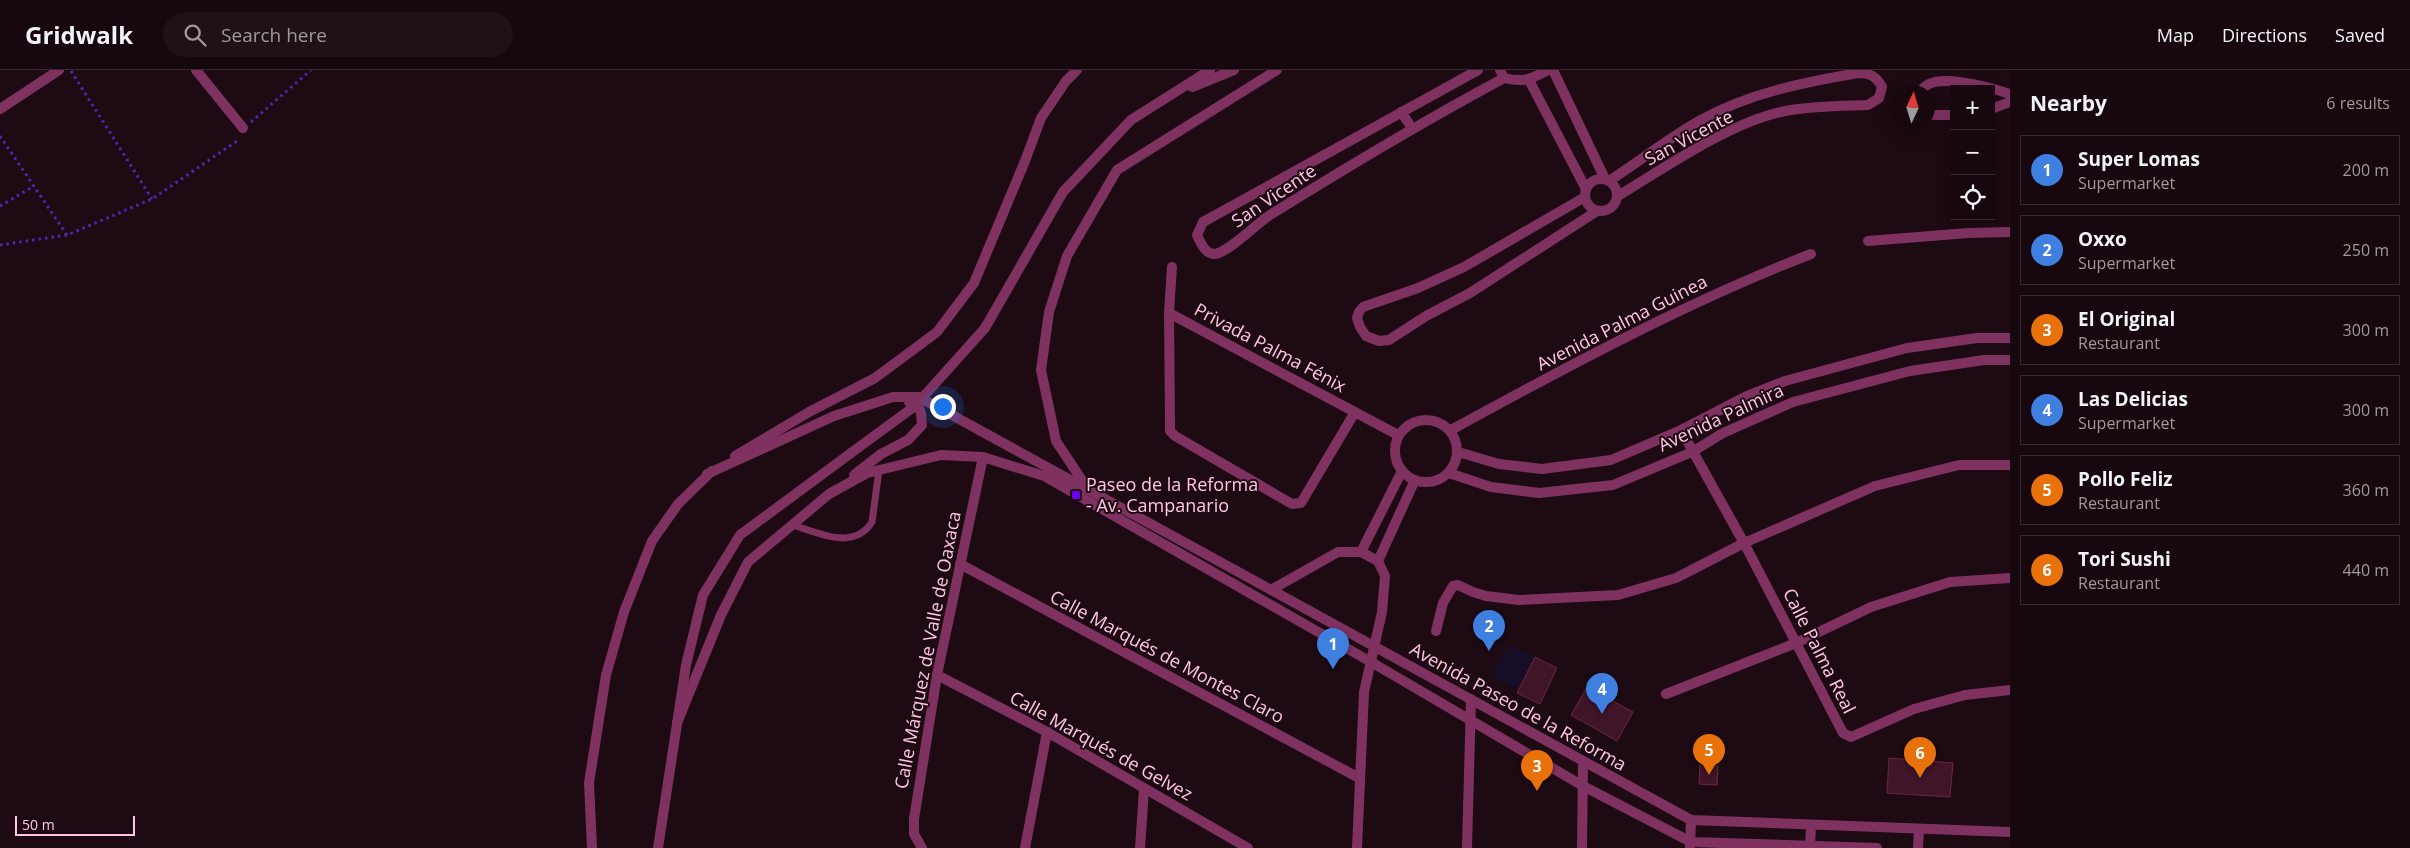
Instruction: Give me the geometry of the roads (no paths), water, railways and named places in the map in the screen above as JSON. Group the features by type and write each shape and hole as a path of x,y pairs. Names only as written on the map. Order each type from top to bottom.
{"street":[{"path":"0,109 58,70"},
{"path":"196,70 243,128"},
{"path":"1066,81 1069,70"},
{"path":"592,848 589,783 606,675 624,612 652,541 678,504 707,474 747,448 875,378 937,332 974,283 1041,118 1066,81 1077,70"},
{"name":"Avenida Paseo de la Reforma","path":"658,848 686,666 702,595 740,535 915,406 985,328 1063,192 1131,120 1210,70"},
{"path":"1168,97 1234,70"},
{"path":"1087,488 1056,441 1041,370 1049,312 1067,256 1117,170 1277,70"},
{"name":"San Vicente","path":"1478,70 1203,222 1198,235 1204,249 1213,254 1223,252 1260,221 1502,74"},
{"path":"1502,74 1529,80 1548,70"},
{"path":"1553,70 1607,180 1616,188 1618,196 1610,209 1597,211 1470,293 1426,316 1389,340 1372,339 1366,336 1360,327 1357,318 1359,312 1364,307 1418,288 1464,267 1586,193 1590,183 1607,180"},
{"name":"San Vicente","path":"1607,180 1702,119 1770,92 1796,84 1858,73 1868,73 1877,79 1882,87 1879,98 1868,105 1790,110 1758,120 1713,139 1618,196"},
{"path":"1924,85 1933,78 1945,77 1966,85"},
{"path":"1529,80 1586,193 1591,208 1597,211"},
{"path":"1995,91 2010,94"},
{"path":"1995,108 2010,102"},
{"path":"1401,112 1412,128"},
{"path":"1935,115 1950,115"},
{"path":"1868,241 1968,233 2010,232"},
{"name":"Avenida Palma Guinea","path":"1451,430 1550,376 1744,280 1811,254"},
{"name":"Privada Palma Fénix","path":"1172,267 1169,313 1170,431 1175,436 1292,504 1301,503 1309,493 1355,412"},
{"name":"Privada Palma Fénix","path":"1169,313 1398,435"},
{"name":"Avenida Palmira","path":"1458,452 1499,464 1542,469 1611,460 1785,381 1907,348 1977,338 2010,338"},
{"name":"Avenida Palmira","path":"1449,473 1491,488 1539,493 1613,485 1692,452 1723,432 1793,402 1910,371 1984,360 2010,360"},
{"path":"829,494 881,454 908,440 922,425 918,405 893,397"},
{"name":"Avenida Paseo de la Reforma","path":"707,474 834,416 893,397 919,397 1691,820 2010,832"},
{"path":"1423,419 1438,421 1451,430 1456,440 1458,452 1457,459 1449,473 1433,481 1415,480 1402,471 1394,454 1398,435 1409,424 1423,419"},
{"name":"Calle Palma Real","path":"1680,430 1744,543 1843,733 1851,737 1914,709 1965,695 2010,690"},
{"name":"Avenida Paseo de la Reforma","path":"677,723 721,615 748,562 829,494 867,473 942,455 983,457 1044,476 1371,662 1583,786 1690,845 1877,848"},
{"name":"Calle Márquez de Valle de Oaxaca","path":"922,848 914,834 914,819 937,674 983,457"},
{"path":"1436,631 1442,603 1453,586 1458,585 1486,596 1519,600 1618,595 1648,588 1676,578 1744,543 1876,486 1959,465 2010,465"},
{"path":"1361,552 1402,471"},
{"path":"1378,561 1415,480"},
{"path":"1271,590 1338,552 1361,552 1378,561 1385,576 1385,594 1364,692 1357,848"},
{"name":"Calle Marqués de Montes Claro","path":"960,564 1359,778"},
{"path":"1666,694 1796,643 1871,607 1950,582 2010,578"},
{"name":"Calle Marqués de Gelvez","path":"937,674 1047,732 1144,790 1248,848"},
{"path":"1467,848 1471,699"},
{"path":"1025,848 1047,732"},
{"path":"1582,848 1583,761"},
{"path":"1140,848 1144,790"},
{"path":"1690,845 1691,820"},
{"path":"1810,847 1811,825"},
{"path":"1918,848 1919,829"}],"lane":[{"path":"793,525 836,539 847,538 868,529 872,522 879,470"}],"place":[{"name":"Paseo de la Reforma - Av. Campanario","path":"1076,495"},
{"name":"Oxxo","path":"1489,651"},
{"name":"Super Lomas","path":"1333,669"},
{"name":"Las Delicias","path":"1602,714"},
{"name":"Pollo Feliz","path":"1709,775"},
{"name":"Tori Sushi","path":"1920,778"},
{"name":"El Original","path":"1537,791"}]}
